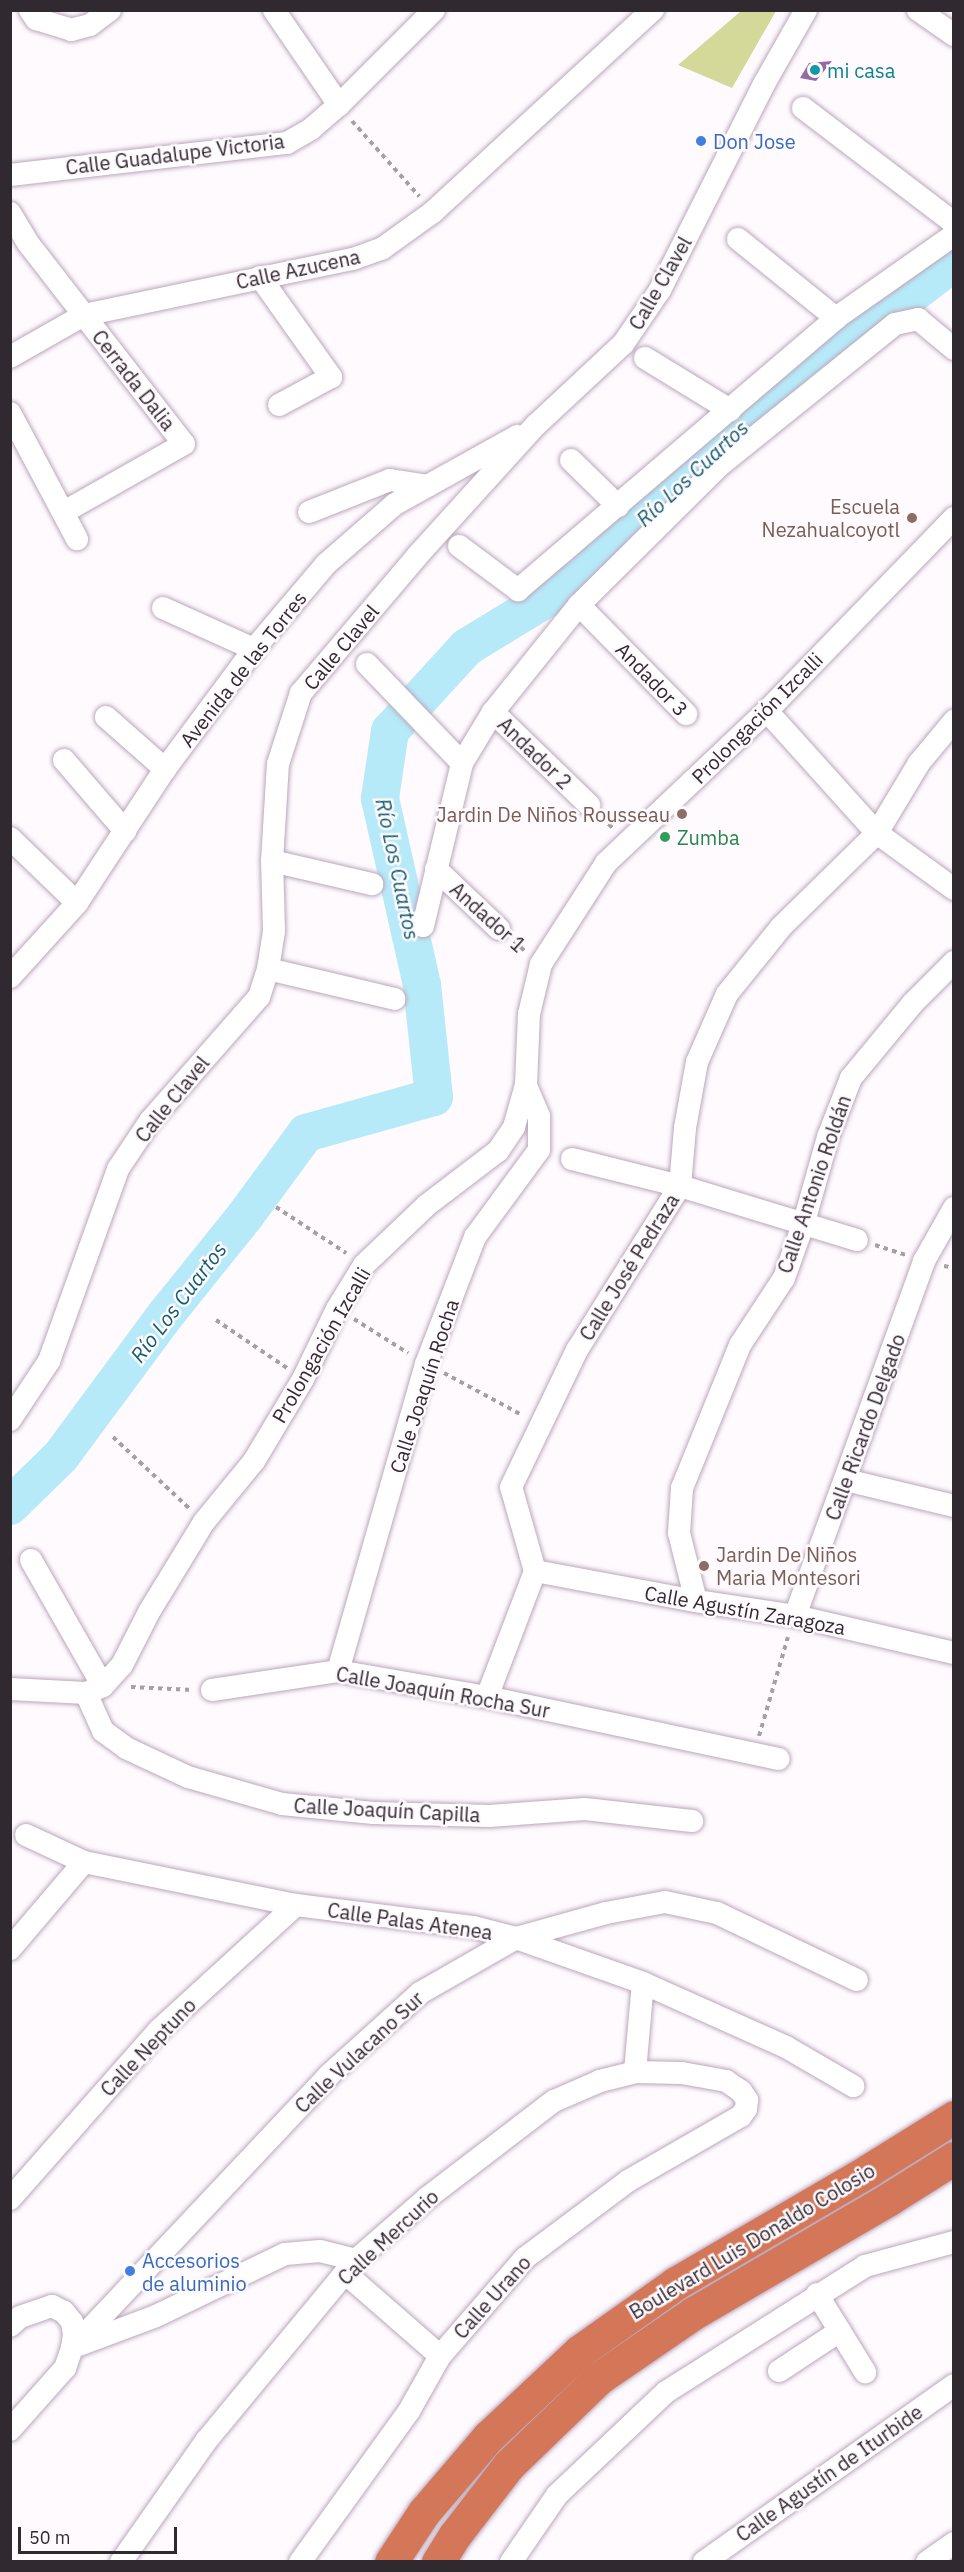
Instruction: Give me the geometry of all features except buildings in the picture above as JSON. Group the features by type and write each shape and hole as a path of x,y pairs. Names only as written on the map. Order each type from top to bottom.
{"highway":[{"name":"Boulevard Luis Donaldo Colosio","path":"391,2562 424,2512 488,2437 580,2350 676,2283 869,2170 954,2116"},
{"name":"Boulevard Luis Donaldo Colosio","path":"438,2562 455,2535 509,2465 599,2378 694,2313 889,2199 954,2158"}],"street":[{"path":"30,10 36,20 71,30 90,25 110,10"},
{"path":"274,10 339,105"},
{"name":"Calle Guadalupe Victoria","path":"10,175 287,143 310,129 339,105 434,10"},
{"name":"Calle Azucena","path":"10,357 84,315 353,259 383,248 433,212 653,10"},
{"name":"Calle Clavel","path":"10,1420 49,1361 118,1169 150,1121 259,997 268,969 274,931 272,861 278,764 302,693 418,555 536,425 623,344 660,290 764,84 806,10"},
{"path":"918,10 954,35"},
{"path":"803,108 954,223"},
{"name":"Cerrada Dalia","path":"10,213 28,243 184,444 64,512"},
{"path":"459,546 518,590 836,318 954,235"},
{"path":"738,239 836,318"},
{"path":"260,277 331,377 279,405"},
{"path":"423,926 462,763 493,712 579,605 719,466 895,324 918,319 927,324 954,349"},
{"path":"645,358 730,410"},
{"path":"10,413 77,539"},
{"name":"Avenida de las Torres","path":"10,977 77,903 165,769 254,649 326,564 394,504 536,425"},
{"path":"571,460 618,506"},
{"path":"309,512 390,480 428,486"},
{"name":"Prolongación Izcalli","path":"95,1690 122,1665 149,1612 204,1522 254,1461 303,1379 337,1309 364,1265 427,1205 498,1151 514,1127 526,1085 529,1014 541,964 606,863 767,711 954,519"},
{"name":"Andador 3","path":"579,605 686,714"},
{"path":"163,608 254,649"},
{"path":"367,664 462,763"},
{"path":"767,711 877,833 954,890"},
{"name":"Andador 2","path":"493,712 589,805"},
{"path":"105,717 165,769"},
{"name":"Calle José Pedraza","path":"535,1571 511,1487 577,1350 680,1186 685,1128 697,1062 727,994 781,927 877,833 919,763 954,722"},
{"path":"64,760 124,831"},
{"path":"10,838 77,903"},
{"path":"272,861 372,884"},
{"name":"Andador 1","path":"436,869 499,929"},
{"name":"Calle Antonio Roldán","path":"696,1601 679,1533 682,1488 740,1345 784,1278 804,1222 828,1137 850,1078 913,1003 954,962"},
{"path":"268,969 395,999"},
{"name":"Calle Joaquín Rocha","path":"338,1671 426,1364 475,1237 539,1150 539,1116 526,1085"},
{"path":"572,1159 680,1186 857,1240"},
{"name":"Calle Ricardo Delgado","path":"795,1616 924,1261 954,1208"},
{"path":"846,1480 954,1506"},
{"name":"Calle Joaquín Capilla","path":"31,1560 95,1690 103,1731 126,1748 188,1777 282,1804 374,1813 489,1816 585,1809 693,1821"},
{"path":"487,1696 535,1571"},
{"name":"Calle Agustín Zaragoza","path":"535,1571 696,1601 795,1616 954,1653"},
{"name":"Calle Joaquín Rocha Sur","path":"212,1690 338,1671 487,1696 778,1759"},
{"path":"10,1689 95,1690"},
{"name":"Calle Palas Atenea","path":"27,1835 84,1862 296,1905 473,1927 516,1938 643,1983 786,2047 853,2086"},
{"path":"10,1949 84,1862"},
{"name":"Calle Vulacano Sur","path":"10,2430 64,2368 72,2348 329,2075 420,1993 516,1938 606,1913 665,1902 717,1914 857,1980"},
{"name":"Calle Neptuno","path":"10,2199 158,2031 296,1905"},
{"path":"635,2072 643,1983"},
{"name":"Calle Mercurio","path":"121,2562 206,2441 351,2267 427,2198 554,2101 600,2081 635,2072 682,2073 726,2081 741,2091 747,2100"},
{"name":"Calle Urano","path":"300,2562 409,2410 440,2356 525,2258 628,2181 741,2116 746,2109 747,2100"},
{"path":"511,2562 557,2495 666,2392 865,2266 954,2242"},
{"path":"10,2326 20,2317 52,2306 64,2312 72,2322 72,2348 156,2316 285,2254 320,2251 351,2267 440,2356"},
{"path":"818,2294 865,2372"},
{"path":"779,2371 840,2331"},
{"name":"Calle Agustín de Iturbide","path":"704,2562 954,2385"},
{"path":"927,2562 954,2543"}],"path":[{"path":"339,105 433,212"},
{"name":"Andador 2","path":"589,805 628,843"},
{"name":"Andador 1","path":"499,929 541,964"},
{"path":"276,1207 364,1265"},
{"path":"857,1240 924,1261"},
{"path":"337,1309 426,1364 541,1425"},
{"path":"216,1320 303,1379"},
{"path":"113,1437 204,1522"},
{"path":"753,1754 795,1616"},
{"path":"95,1690 212,1690"}],"green space":[{"path":"741,11 776,11 732,88 678,65"}],"waterway":[{"name":"Río Los Cuartos","path":"10,1506 61,1456 167,1313 245,1216 306,1133 434,1097 422,985 380,798 390,731 467,647 580,578 751,418 954,262"}],"place":[{"name":"mi casa","path":"815,70"},
{"name":"Don Jose","path":"701,141"},
{"name":"Escuela Nezahualcoyotl","path":"912,518"},
{"name":"Jardin De Niños Rousseau","path":"682,814"},
{"name":"Zumba","path":"665,837"},
{"name":"Jardin De Niños Maria Montesori","path":"704,1566"},
{"name":"Accesorios de aluminio","path":"130,2271"}]}
